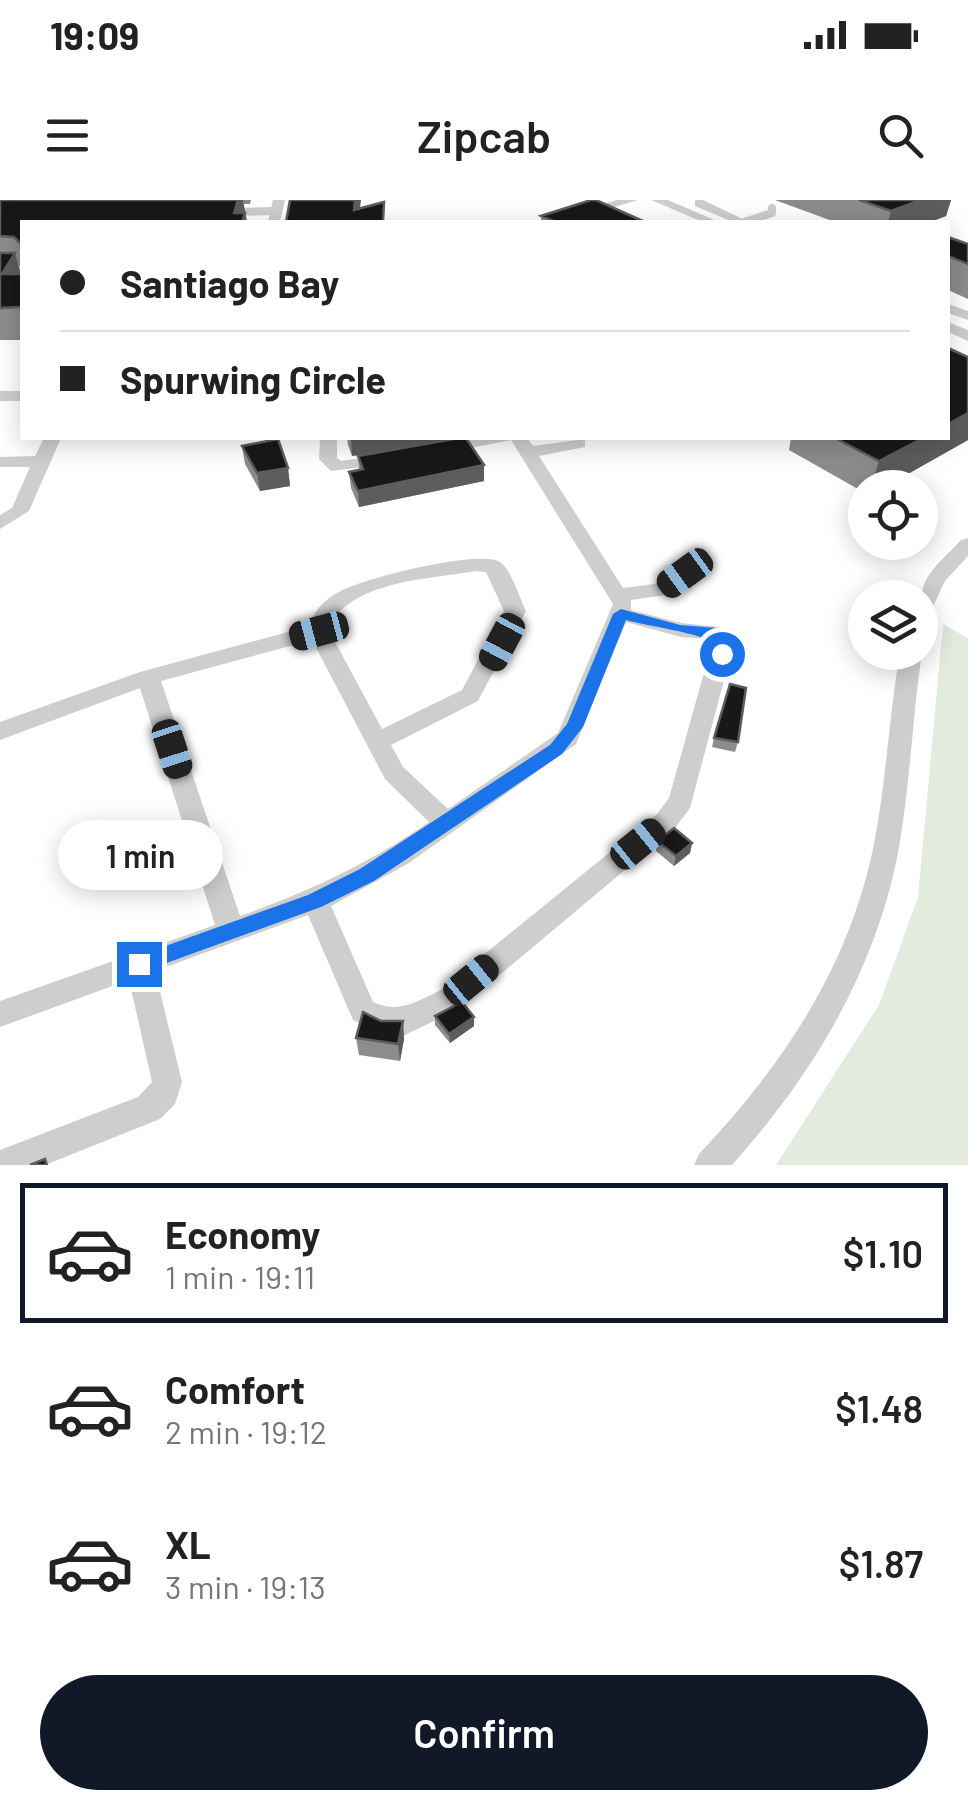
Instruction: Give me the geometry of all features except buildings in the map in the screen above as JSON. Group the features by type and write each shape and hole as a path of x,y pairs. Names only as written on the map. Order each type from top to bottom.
{"street":[{"path":"609,200 563,218 632,200"},
{"path":"657,200 708,220"},
{"path":"692,200 739,220"},
{"path":"0,523 20,511 51,440"},
{"path":"330,440 328,458 337,466 493,440"},
{"path":"524,445 579,443"},
{"path":"314,901 363,1011 374,1019 405,1022 449,1000 666,822 681,801 723,643 712,632 680,630 620,605 574,522 524,445"},
{"path":"0,462 42,461"},
{"path":"936,580 968,544"},
{"path":"0,1014 314,901 400,856 568,738 620,605 660,590 702,561"},
{"path":"376,742 462,702 476,688 514,618 510,594 494,567 476,565 346,594 327,607 319,631 376,742 400,780 446,823"},
{"path":"0,731 52,716 96,692 319,631"},
{"path":"710,1165 807,1047 858,949 884,855 909,670"},
{"path":"148,677 230,930"},
{"path":"4,1165 149,1108 164,1094 166,1082 139,964"}],"lane":[{"path":"750,220 774,212 772,208"},
{"path":"211,212 276,211"}],"shaded area":[{"path":"943,624 968,638 968,1165 776,1165 879,1005 918,897"}],"route":[{"path":"139,964 314,901 367,875 556,749 574,727 621,614 680,630 712,632 723,643 722,654"}]}
